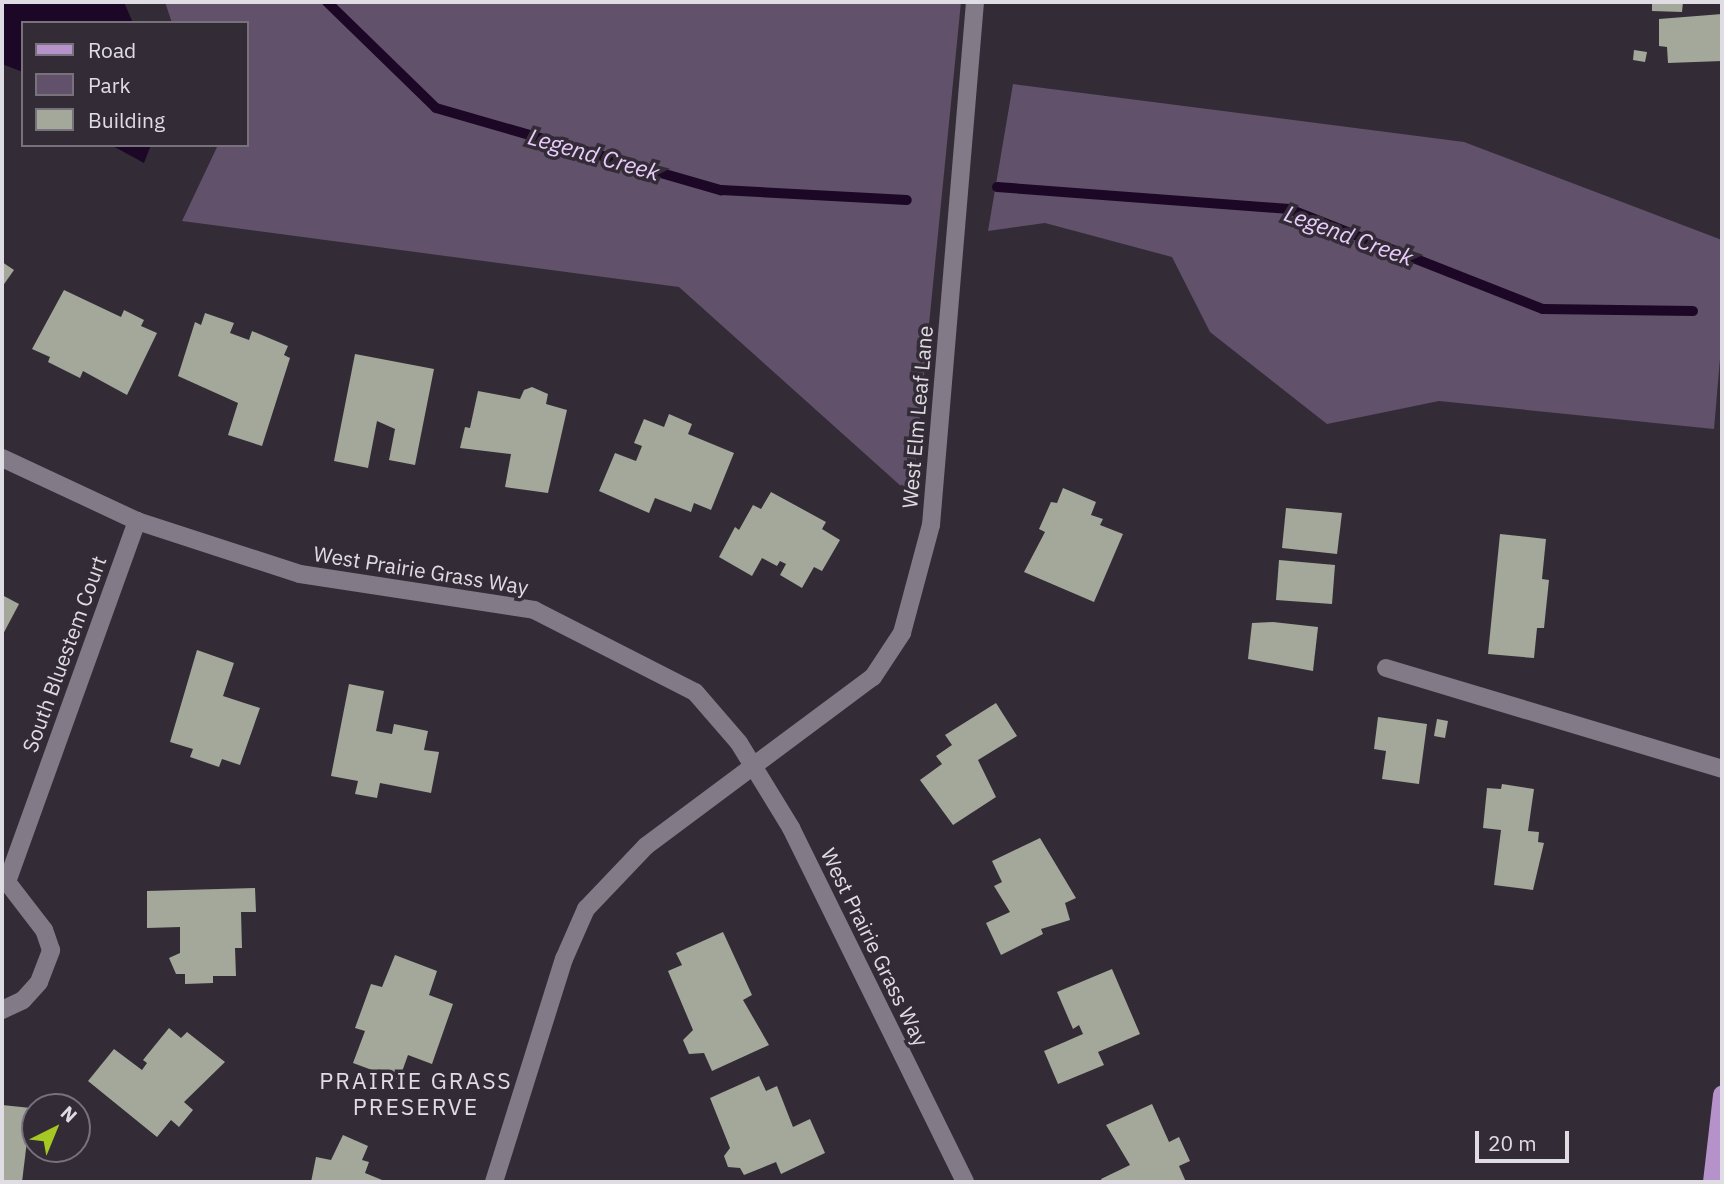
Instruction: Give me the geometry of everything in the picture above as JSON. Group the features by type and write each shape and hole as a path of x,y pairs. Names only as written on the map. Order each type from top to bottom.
{"main road":[{"path":"1712,1182 1722,1095"}],"street":[{"name":"West Elm Leaf Lane","path":"494,1182 564,959 586,909 646,846 873,677 902,633 931,525 975,2"},
{"name":"West Prairie Grass Way","path":"2,458 136,521 300,574 534,610 695,692 753,765 791,828 965,1182"},
{"name":"South Bluestem Court","path":"2,1010 23,999 39,982 51,950 44,930 4,882 136,521"},
{"path":"1386,668 1722,769"}],"green space":[{"path":"165,2 961,2 912,496 679,287 182,221 217,147 248,147 248,21 171,21"},
{"path":"1013,84 1464,142 1722,240 1722,335 1714,429 1439,401 1327,424 1210,332 1172,257 1045,223 988,231"}],"shaded area":[{"path":"2,2 124,2 132,21 21,21 21,71 2,64"},
{"path":"115,147 150,147 144,163"}],"building":[{"path":"1652,2 1683,2 1682,12 1652,11"},
{"path":"1722,14 1722,61 1668,63 1667,47 1659,46 1659,19"},
{"path":"1634,50 1647,52 1645,62 1633,60"},
{"path":"2,262 14,270 2,287"},
{"path":"64,290 121,317 124,310 144,320 141,326 157,333 127,395 83,371 80,378 48,362 50,357 32,349"},
{"path":"205,313 234,323 230,333 249,340 252,331 288,346 284,355 290,358 262,446 228,435 238,403 178,376 195,322 201,325"},
{"path":"355,354 434,369 415,465 389,460 395,429 377,421 368,468 334,461"},
{"path":"532,387 548,394 546,404 567,410 548,493 505,487 511,454 460,448 465,427 470,428 478,391 520,399 524,390"},
{"path":"669,414 692,424 688,434 734,453 711,510 694,503 691,512 655,498 649,513 599,491 615,453 636,461 642,446 634,443 644,419 664,427"},
{"path":"1063,488 1096,502 1091,515 1103,519 1100,525 1123,534 1094,602 1024,572 1045,532 1039,529 1051,502 1057,503"},
{"path":"771,492 826,522 822,529 840,540 822,571 814,567 802,588 780,575 786,564 780,561 777,566 762,558 752,576 719,557 735,527 739,530 753,505 761,509"},
{"path":"1286,508 1342,513 1337,554 1282,548"},
{"path":"1500,534 1546,539 1542,579 1549,580 1544,628 1537,628 1534,658 1488,654"},
{"path":"1279,560 1335,565 1332,604 1276,600"},
{"path":"2,595 19,604 2,636"},
{"path":"1273,622 1318,627 1313,671 1248,659 1252,623"},
{"path":"197,650 234,663 223,696 260,708 240,765 222,759 219,767 190,757 193,749 170,742"},
{"path":"349,684 384,691 376,731 392,734 394,724 428,731 424,750 439,752 431,793 380,783 377,798 355,794 358,781 331,776"},
{"path":"996,703 1017,736 978,760 996,797 953,825 920,780 942,764 936,756 952,745 945,735"},
{"path":"1378,717 1427,724 1419,784 1382,779 1386,751 1374,749"},
{"path":"1437,719 1448,721 1445,738 1434,736"},
{"path":"1502,784 1534,789 1528,831 1539,832 1538,842 1544,843 1533,890 1494,885 1501,830 1483,828 1487,788 1501,789"},
{"path":"1040,838 1076,898 1065,903 1070,920 1041,929 1043,934 1001,955 986,923 1010,912 994,886 1002,882 992,861"},
{"path":"255,888 256,912 241,912 242,948 235,948 236,976 213,976 213,983 185,984 185,974 176,974 169,958 180,953 180,927 147,928 147,891"},
{"path":"723,932 752,995 743,1000 769,1045 712,1071 704,1053 689,1054 683,1040 693,1030 668,971 682,965 676,953"},
{"path":"395,955 437,971 429,995 453,1004 432,1064 408,1055 399,1080 353,1063 365,1031 355,1028 371,984 382,987"},
{"path":"1112,969 1140,1034 1098,1052 1104,1065 1058,1084 1044,1051 1083,1034 1079,1025 1073,1029 1057,992"},
{"path":"169,1028 181,1038 187,1032 225,1062 184,1102 193,1110 179,1127 171,1120 157,1137 88,1081 114,1049 142,1070 147,1063 143,1060"},
{"path":"759,1076 766,1091 777,1086 793,1127 810,1119 825,1153 781,1174 776,1162 744,1175 740,1168 728,1167 724,1156 730,1148 710,1098"},
{"path":"1152,1104 1169,1142 1179,1137 1190,1161 1179,1166 1186,1182 1102,1182 1101,1179 1130,1165 1106,1125"},
{"path":"2,1105 21,1107 21,1163 24,1163 22,1182 2,1182"},
{"path":"343,1135 368,1146 362,1160 369,1162 365,1173 387,1182 311,1182 316,1157 331,1160"}],"waterway":[{"name":"Legend Creek","path":"327,2 436,108 721,190 907,200"},
{"name":"Legend Creek","path":"997,187 1289,209 1543,309 1693,311"}],"district":[{"name":"PRAIRIE GRASS PRESERVE","path":"416,1093"}]}
